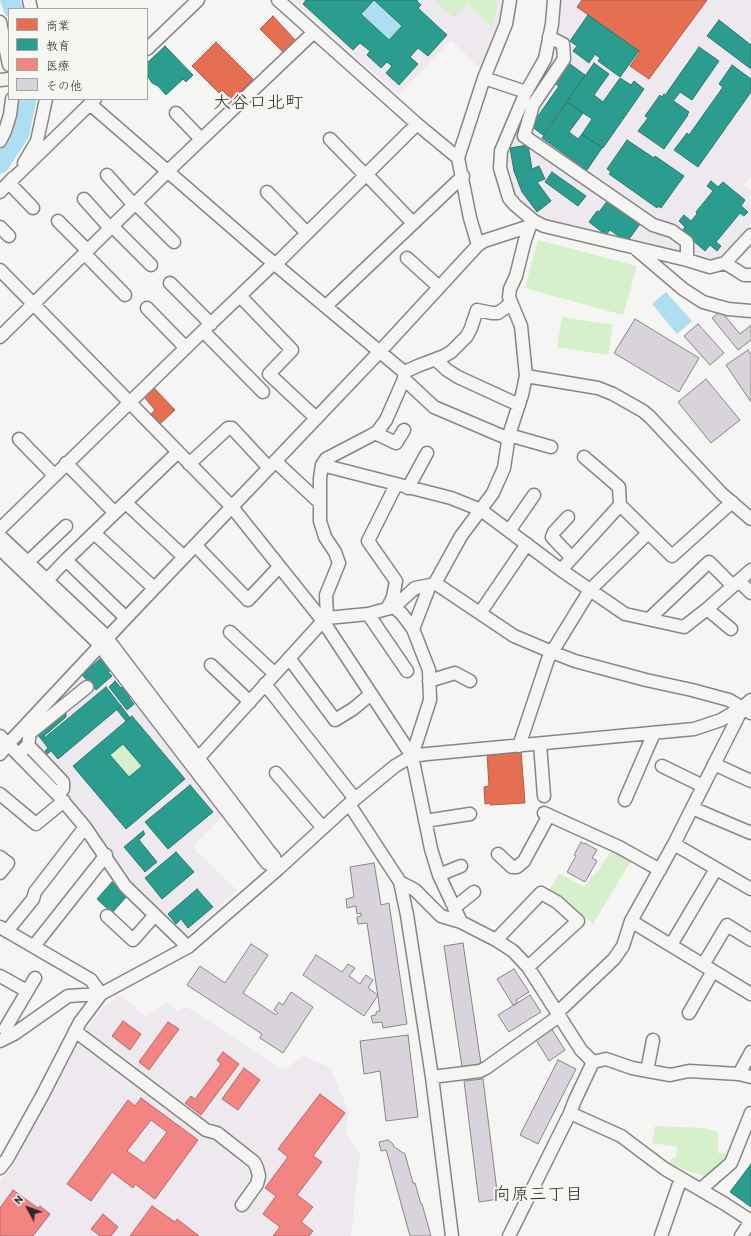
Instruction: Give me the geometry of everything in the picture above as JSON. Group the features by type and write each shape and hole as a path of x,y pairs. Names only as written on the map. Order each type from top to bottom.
{"street":[{"path":"148,48 198,0"},
{"path":"279,0 417,124 458,158"},
{"path":"478,244 470,218 463,176 458,158 484,78 506,24 510,0"},
{"path":"532,224 510,198 500,168 501,151 526,92 545,59 554,0"},
{"path":"0,22 8,59"},
{"path":"0,337 168,171 314,32"},
{"path":"549,37 563,44 564,59 533,106 524,136 653,225 672,231 687,242 687,260"},
{"path":"484,78 526,92"},
{"path":"0,141 10,115 12,100"},
{"path":"40,146 46,100"},
{"path":"0,192 40,146 93,102 168,171 379,352 434,407 509,437 551,447"},
{"path":"176,112 201,139"},
{"path":"0,529 207,327 307,233 417,124"},
{"path":"330,139 413,223"},
{"path":"107,175 174,242"},
{"path":"326,306 463,176"},
{"path":"9,183 33,208"},
{"path":"268,192 307,233"},
{"path":"84,199 151,265"},
{"path":"58,221 125,295"},
{"path":"413,629 433,584 462,536 493,493 504,468 509,437 526,376 521,326 509,297 525,240 532,224"},
{"path":"0,754 4,740 104,642 379,352 478,244 532,224 687,260 710,267 725,262 751,235"},
{"path":"0,226 9,236"},
{"path":"635,248 684,290 703,302 728,309 751,311"},
{"path":"407,258 439,287"},
{"path":"725,262 744,275 751,275"},
{"path":"0,270 232,507 325,620 412,756 431,849 438,875 461,922"},
{"path":"170,283 263,392"},
{"path":"240,296 292,350 269,374 316,418"},
{"path":"325,620 326,595 339,563 320,521 319,502 322,465 326,459 378,431 386,420 404,376 420,364 436,360 451,352 467,336 477,310 492,313 498,312 511,302"},
{"path":"147,308 186,348"},
{"path":"436,360 458,377 519,405"},
{"path":"526,376 598,388 613,394 643,411 700,471 732,502 750,516"},
{"path":"190,464 228,428 232,428 272,464 319,502"},
{"path":"375,433 396,443 404,430"},
{"path":"19,439 54,475"},
{"path":"47,580 178,452"},
{"path":"390,608 396,581 368,541 402,486 427,453"},
{"path":"584,457 619,487 620,505 672,556 732,502"},
{"path":"66,463 115,513"},
{"path":"322,465 451,498 481,510 561,570 625,614 684,627 751,570"},
{"path":"509,531 534,494"},
{"path":"126,503 184,557"},
{"path":"561,570 620,505"},
{"path":"568,516 554,532 552,537 572,558"},
{"path":"28,562 66,526"},
{"path":"94,533 154,588"},
{"path":"520,746 548,659 552,652 590,590 648,533"},
{"path":"0,536 47,580 104,642 195,761 267,863 278,869"},
{"path":"480,613 527,544"},
{"path":"195,545 248,600 280,567"},
{"path":"0,549 104,642"},
{"path":"66,560 126,618"},
{"path":"649,619 709,562 736,584 751,593"},
{"path":"195,761 325,620 368,614 390,608 415,588 433,584 514,636 552,652 639,678 722,698 748,707"},
{"path":"390,608 402,614 413,629 424,661 429,670 430,700 412,756"},
{"path":"707,609 730,629"},
{"path":"368,614 407,671"},
{"path":"230,632 274,674"},
{"path":"289,658 335,720 353,709 371,694"},
{"path":"211,666 250,702"},
{"path":"429,681 455,673 470,681"},
{"path":"265,684 352,801 400,882 407,915 432,1077 452,1236"},
{"path":"18,755 28,745 30,733 87,687"},
{"path":"0,1168 7,1159 35,1108 80,1022 101,994 188,947 278,869 352,801 396,766 412,756 694,729 721,720 748,707"},
{"path":"432,1077 480,1071 486,1068 558,1014 614,959 623,946 632,921 674,844 714,764 748,707"},
{"path":"625,800 654,732"},
{"path":"4,740 61,798 106,855 125,886 188,947"},
{"path":"540,744 544,796"},
{"path":"0,794 36,824 61,798 63,782 28,745"},
{"path":"714,764 751,781"},
{"path":"662,766 703,786"},
{"path":"276,772 323,828"},
{"path":"692,808 751,833"},
{"path":"425,821 470,814"},
{"path":"498,854 512,867 517,867 524,861 531,839 546,814 619,847 660,870"},
{"path":"85,827 35,892 33,899 4,929 91,980 101,994"},
{"path":"674,844 751,889"},
{"path":"34,946 106,855"},
{"path":"0,856 8,863 0,873"},
{"path":"438,875 461,866"},
{"path":"671,946 716,868"},
{"path":"400,882 415,890 441,916 461,922 496,940 513,951 528,967 581,1050 593,1062"},
{"path":"454,908 474,892"},
{"path":"496,940 541,893 557,902 578,921 528,967"},
{"path":"107,916 133,940 155,914"},
{"path":"632,921 751,994"},
{"path":"689,1012 727,925 751,940"},
{"path":"0,976 27,991"},
{"path":"0,1041 35,978"},
{"path":"6,1030 68,996 101,994"},
{"path":"75,1031 206,1130 217,1133 254,1162 259,1176 257,1184 242,1205"},
{"path":"647,1071 653,1040"},
{"path":"739,1074 751,1052"},
{"path":"593,1062 606,1059 632,1068 670,1075 689,1071 739,1074 751,1077"},
{"path":"509,1236 570,1113 593,1062"},
{"path":"570,1113 621,1136 665,1169 726,1204 751,1221 741,1236"},
{"path":"701,1189 731,1163 751,1113"},
{"path":"661,1236 681,1178"}],"shaded area":[{"path":"292,0 507,0 503,24 482,71 451,40 399,95"},
{"path":"557,0 751,0 751,176 744,185 751,191 751,225 724,256 712,260 654,249 543,220 520,203 513,194 505,168 507,145 529,97 549,64"},
{"path":"99,653 222,817 192,847 237,890 187,936 183,935 126,882 71,799 21,748 21,737"},
{"path":"120,994 146,1017 166,1003 177,1011 187,1007 283,1070 304,1056 331,1068 349,1113 346,1134 360,1154 351,1236 0,1236 0,1181 13,1165 84,1033 102,1009"}],"green space":[{"path":"435,0 499,0 492,27 468,4 454,18"},
{"path":"538,240 637,266 623,315 525,288"},
{"path":"562,317 613,325 608,355 557,347"},
{"path":"123,744 142,766 129,777 110,755"},
{"path":"613,848 631,861 593,924 550,889 559,873 584,887 591,877 597,872"},
{"path":"655,1126 704,1128 718,1132 718,1153 730,1154 726,1162 707,1176 690,1172 670,1164 671,1159 676,1157 677,1147 652,1143"}],"water":[{"path":"374,0 402,26 389,40 361,14"},
{"path":"666,292 692,321 677,334 652,304"}],"building: 商業":[{"path":"582,0 707,0 649,79 630,66 640,52 577,7"},
{"path":"273,16 296,41 284,53 260,29"},
{"path":"216,42 253,79 232,100 222,90 219,93 192,66"},
{"path":"154,388 175,410 160,424 151,414 155,410 144,397"},
{"path":"521,751 525,803 485,804 484,787 489,786 487,753"}],"building: 教育":[{"path":"306,0 374,0 417,0 421,5 418,8 447,35 428,56 418,48 410,57 418,64 399,85 386,73 392,66 387,62 381,68 367,55 370,51 360,43 353,50 303,4","holes":["374,0 402,26 389,40 361,14"]},
{"path":"588,15 639,51 620,77 598,61 600,58 595,54 589,63 573,51 577,46 570,41"},
{"path":"719,20 751,45 751,69 707,36"},
{"path":"165,46 193,75 186,82 183,79 166,95 158,86 152,83 148,77 148,62"},
{"path":"699,47 719,61 692,100 680,92 674,100 666,94"},
{"path":"566,61 585,75 543,135 531,126 559,86 552,82"},
{"path":"594,63 609,74 594,95 603,102 620,78 631,85 634,81 644,89 603,148 582,134 592,119 567,102"},
{"path":"732,65 751,79 751,92 698,167 674,150 687,133 689,135 723,87 719,84"},
{"path":"664,94 689,112 664,149 638,131 648,118 645,116 660,95 662,97"},
{"path":"567,102 583,113 569,132 578,139 582,134 602,148 587,170 542,138"},
{"path":"627,140 654,158 655,156 684,176 661,208 658,206 657,208 609,174 611,172 607,169"},
{"path":"528,145 532,169 539,166 545,179 537,182 551,201 537,212 522,192 514,171 510,148"},
{"path":"552,172 586,196 578,206 545,182"},
{"path":"711,181 718,187 723,182 745,200 741,206 748,212 744,216 740,213 716,242 721,246 717,251 710,245 705,251 682,231 685,227 679,221 684,215 691,221 697,214 696,212 713,191 707,186"},
{"path":"608,200 640,224 627,242 610,230 606,235 589,222"},
{"path":"101,658 111,670 108,672 112,676 96,690 82,675"},
{"path":"115,681 121,688 123,687 134,704 127,710 109,687"},
{"path":"106,687 121,706 58,759 51,751 47,754 45,751 48,748 42,740"},
{"path":"121,706 130,718 126,721 117,710"},
{"path":"66,711 66,717 44,736 45,738 42,740 35,732"},
{"path":"132,716 185,779 126,829 73,766","holes":["123,744 142,766 129,777 110,755"]},
{"path":"190,785 213,812 168,849 145,822"},
{"path":"143,831 145,834 139,840 157,862 145,872 124,847"},
{"path":"176,852 194,872 162,899 145,878"},
{"path":"112,882 127,896 112,913 97,899"},
{"path":"197,889 213,907 188,928 181,919 176,924 168,914"},
{"path":"751,1164 751,1207 730,1192"}],"building: 医療":[{"path":"123,1021 141,1034 130,1050 112,1036"},
{"path":"168,1022 179,1029 149,1070 139,1062"},
{"path":"223,1052 239,1064 201,1115 185,1103 191,1096 195,1099 221,1064 217,1060"},
{"path":"244,1068 260,1080 238,1110 222,1099"},
{"path":"320,1094 345,1113 313,1156 322,1162 297,1195 313,1207 301,1222 313,1231 309,1236 273,1236 280,1227 263,1214 276,1196 265,1188 288,1157 278,1149"},
{"path":"141,1098 198,1140 155,1199 135,1184 133,1188 112,1172 91,1201 67,1184 128,1100 135,1106","holes":["151,1120 167,1132 144,1163 127,1151"]},
{"path":"13,1190 38,1208 40,1206 50,1214 33,1236 0,1236 0,1208"},
{"path":"152,1206 175,1222 177,1219 199,1236 130,1236"},
{"path":"103,1214 118,1227 111,1236 100,1236 91,1229"}],"building: その他":[{"path":"721,311 740,334 751,325 751,340 738,350 712,318"},
{"path":"635,319 699,358 679,392 614,353"},
{"path":"698,324 724,353 710,365 684,336"},
{"path":"748,350 751,355 751,402 726,365"},
{"path":"706,379 740,420 711,443 678,402"},
{"path":"581,842 597,850 592,858 597,861 585,882 567,872 576,856 574,855"},
{"path":"374,863 381,905 389,903 407,1024 383,1028 382,1022 373,1023 371,1016 376,1015 376,1012 380,1011 367,923 358,924 357,917 361,916 361,913 357,914 356,906 347,908 346,899 354,897 350,867"},
{"path":"463,943 481,1064 462,1067 444,946"},
{"path":"251,944 268,955 243,993 276,1015 278,1013 274,1010 279,1002 283,1005 291,992 313,1007 283,1053 260,1038 262,1034 187,985 200,966 225,983"},
{"path":"316,955 342,972 348,964 355,968 349,976 360,984 366,975 373,980 368,988 378,995 364,1016 303,975"},
{"path":"514,969 529,992 516,1000 518,1003 513,1005 497,979"},
{"path":"530,995 541,1012 509,1032 498,1015"},
{"path":"551,1028 565,1050 549,1061 535,1038"},
{"path":"408,1035 418,1117 386,1121 380,1071 364,1074 360,1041"},
{"path":"558,1060 576,1069 538,1144 520,1135"},
{"path":"483,1079 498,1199 479,1202 464,1081"},
{"path":"388,1140 394,1147 405,1154 431,1236 410,1236 386,1150 381,1151 379,1142"}],"waterway":[{"path":"10,0 13,8"},
{"path":"0,164 20,133 27,100"}],"district":[{"name":"大谷口北町","path":"258,103"},
{"name":"向原三丁目","path":"538,1195"}]}
